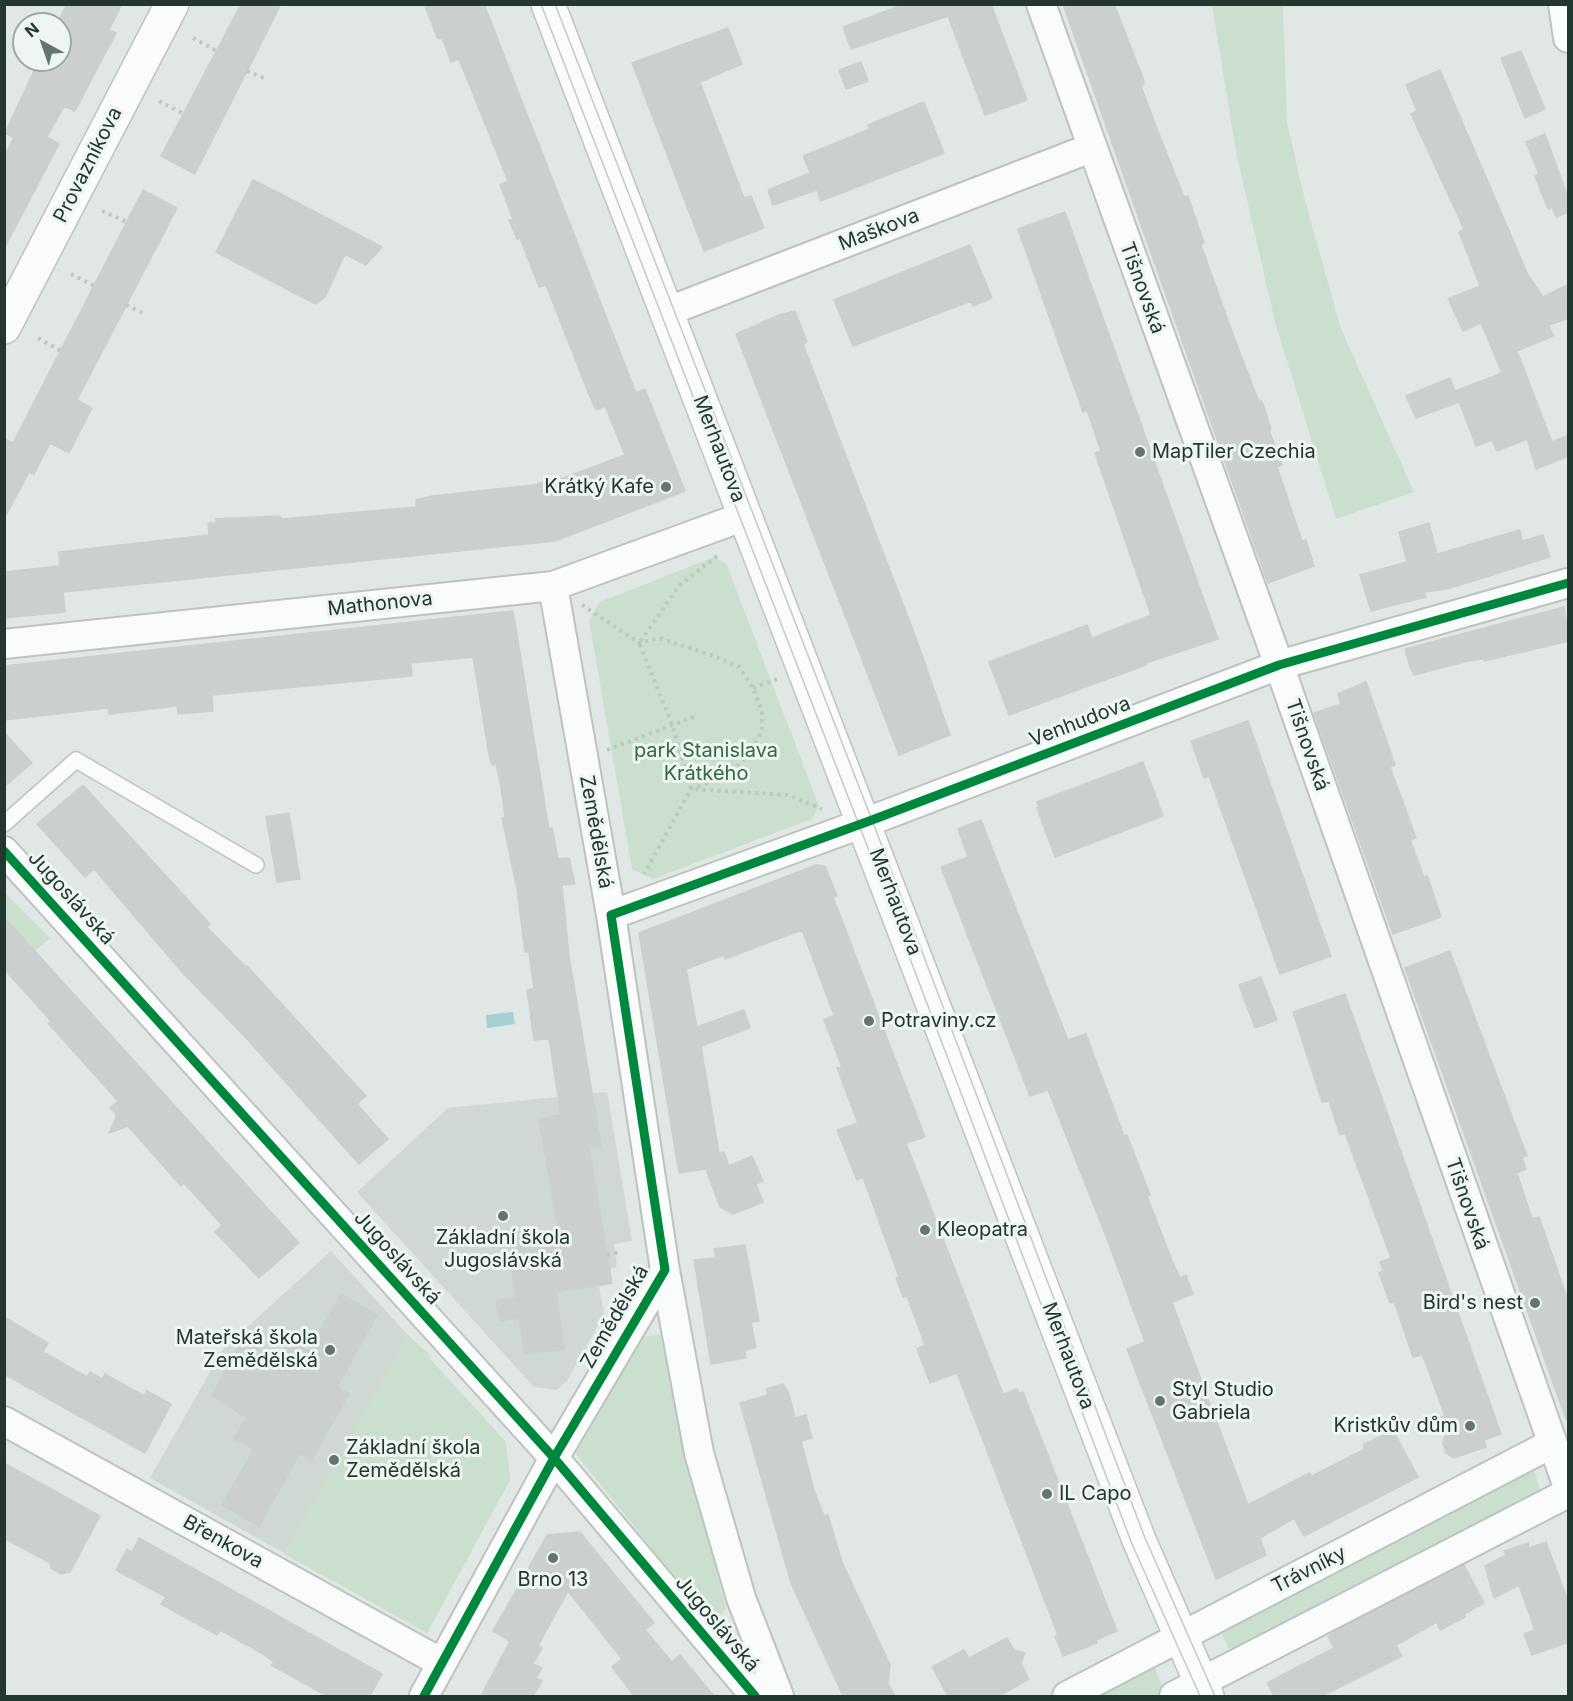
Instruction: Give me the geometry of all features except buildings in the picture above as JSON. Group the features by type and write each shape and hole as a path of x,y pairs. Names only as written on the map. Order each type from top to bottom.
{"street":[{"name":"Provazníkova","path":"4,327 172,4"},
{"name":"Merhautova","path":"548,4 1135,1529 1180,1637 1194,1692"},
{"name":"Tišnovská","path":"1041,4 1279,665 1551,1444 1569,1487"},
{"path":"1563,4 1569,38"},
{"name":"Maškova","path":"666,312 1091,148"},
{"name":"Mathonova","path":"4,644 553,586 745,516"},
{"name":"Venhudova","path":"622,911 865,823 1279,665 1569,582"},
{"name":"Zemědělská","path":"424,1696 554,1458 665,1270 622,911 553,586"},
{"name":"Jugoslávská","path":"4,851 554,1458 755,1696"},
{"name":"Jugoslávská","path":"665,1270 699,1453 741,1598 779,1696"},
{"name":"Břenkova","path":"4,1421 442,1663"},
{"name":"Trávníky","path":"1067,1696 1551,1444"},
{"path":"1194,1692 1569,1493"}],"lane":[{"path":"4,824 76,760 256,865"}],"path":[{"path":"193,38 217,51"},
{"path":"247,70 264,78"},
{"path":"159,101 184,114"},
{"path":"102,211 127,222"},
{"path":"70,273 95,286"},
{"path":"126,305 143,313"},
{"path":"38,338 61,351"},
{"path":"639,643 680,586 722,552"},
{"path":"585,605 639,643 672,724 691,789"},
{"path":"622,911 636,881 644,874 691,789 724,777 746,758 762,731 762,711 753,688 739,667 717,657 659,638 639,643"},
{"path":"753,688 777,679"},
{"path":"604,751 694,717"},
{"path":"691,789 788,795 827,812"},
{"path":"607,1255 619,1252"}],"shaded area":[{"name":"Základní škola Jugoslávská","path":"607,1092 632,1241 614,1244 617,1267 609,1269 611,1284 599,1287 604,1315 567,1381 557,1390 534,1387 357,1192 448,1108"},
{"name":"Základní škola Zemědělská","path":"331,1251 506,1442 510,1480 427,1633 150,1478 223,1349"}],"green space":[{"path":"1212,5 1283,5 1287,122 1304,197 1341,329 1414,492 1336,519 1275,322 1236,152"},
{"name":"park Stanislava Krátkého","path":"714,557 726,563 819,806 812,819 653,879 632,869 589,620 600,602"},
{"path":"5,893 50,938 35,951 5,917"},
{"path":"662,1334 687,1459 726,1608 716,1618 708,1617 701,1610 576,1454 642,1337"},
{"path":"408,1335 431,1356 430,1359 506,1442 510,1480 427,1633 284,1554"},
{"path":"1533,1467 1542,1496 1233,1657 1218,1626"},
{"path":"1152,1662 1165,1692 1157,1696 1086,1696"}],"water":[{"path":"513,1012 515,1024 487,1028 486,1015"}],"tram line":[{"path":"541,4 873,861 1132,1544 1200,1696"},
{"path":"555,4 872,820 1145,1538 1215,1696"}],"cycle path":[{"path":"424,1696 554,1458 665,1270 611,915 872,820 1279,665 1568,583"},
{"path":"4,851 554,1458 755,1696"}],"place":[{"name":"MapTiler Czechia","path":"1140,452"},
{"name":"Krátký Kafe","path":"666,487"},
{"name":"Potraviny.cz","path":"869,1021"},
{"name":"Základní škola Jugoslávská","path":"503,1216"},
{"name":"Kleopatra","path":"925,1230"},
{"name":"Bird's nest","path":"1535,1303"},
{"name":"Mateřská škola Zemědělská","path":"330,1350"},
{"name":"Styl Studio Gabriela","path":"1160,1401"},
{"name":"Kristkův dům","path":"1470,1426"},
{"name":"Základní škola Zemědělská","path":"334,1460"},
{"name":"IL Capo","path":"1047,1494"},
{"name":"Brno 13","path":"553,1558"}]}
